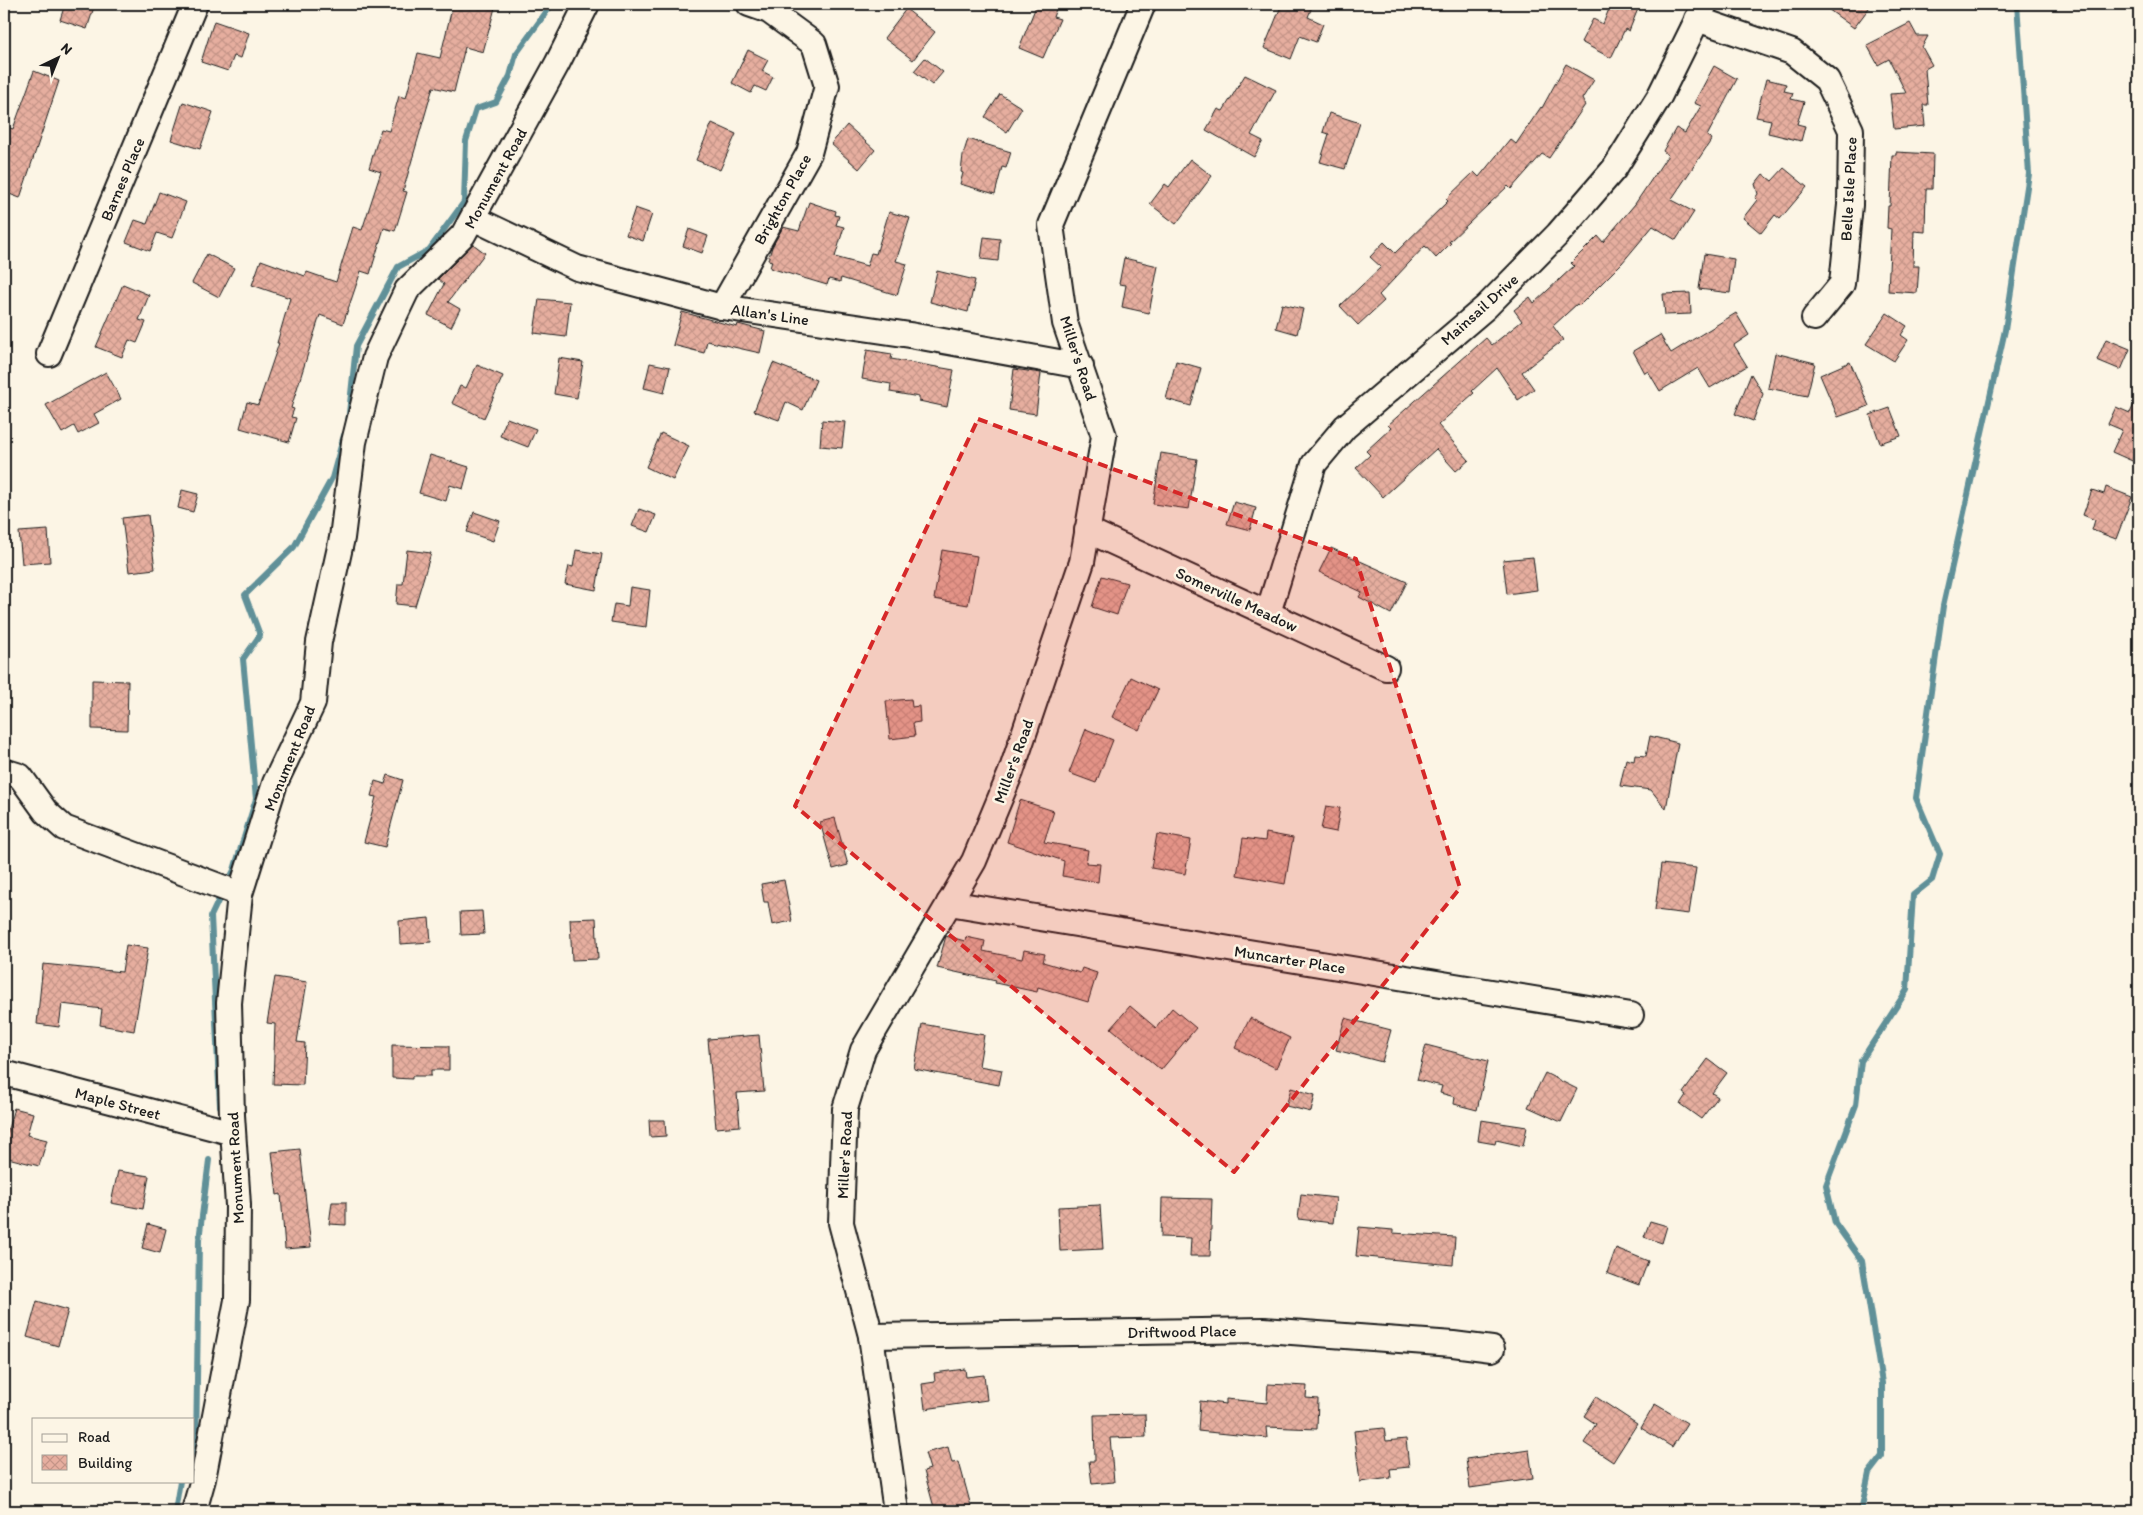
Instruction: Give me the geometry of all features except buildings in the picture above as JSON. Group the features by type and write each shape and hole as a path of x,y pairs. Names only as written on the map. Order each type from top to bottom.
{"street":[{"name":"Barnes Place","path":"49,354 196,4"},
{"name":"Monument Road","path":"194,1511 208,1451 236,1300 238,1205 233,1133 229,1003 240,894 275,783 313,702 319,642 342,538 354,442 375,357 407,290 464,235 558,64 587,4"},
{"name":"Brighton Place","path":"722,307 809,153 827,86 814,44 768,11 749,4"},
{"name":"Miller's Road","path":"896,1511 871,1336 841,1223 845,1108 863,1050 974,861 1011,772 1082,562 1104,436 1065,323 1050,225 1143,4"},
{"name":"Belle Isle Place","path":"1701,12 1792,52 1827,80 1851,130 1850,205 1842,284 1814,318"},
{"name":"Mainsail Drive","path":"1268,613 1314,464 1345,427 1486,307 1558,234 1614,169 1659,97 1701,12"},
{"name":"Allan's Line","path":"473,218 577,268 722,307 910,335 1081,366"},
{"name":"Somerville Meadow","path":"1087,530 1386,668"},
{"path":"4,771 20,776 46,812 64,828 240,894"},
{"name":"Muncarter Place","path":"949,903 1630,1015"},
{"name":"Maple Street","path":"5,1069 233,1133"},
{"name":"Driftwood Place","path":"871,1336 1264,1330 1453,1344 1492,1349"}],"highlighted area":[{"path":"978,419 1356,559 1460,888 1234,1172 795,806"}],"waterway":[{"path":"348,423 356,346 398,267 429,250 464,202 466,141 476,109 496,102 510,76 516,54 552,4"},
{"path":"1861,1511 1869,1473 1882,1456 1882,1383 1862,1261 1835,1223 1826,1185 1856,1105 1861,1061 1907,990 1913,895 1932,880 1940,854 1916,798 1943,606 2005,330 2029,174 2017,4"},
{"path":"227,884 234,870 256,799 243,659 260,635 245,595 294,547 332,478 344,435"},
{"path":"220,1106 211,916 222,893"},
{"path":"195,1451 199,1240 209,1160"},
{"path":"175,1511 180,1482"}]}
